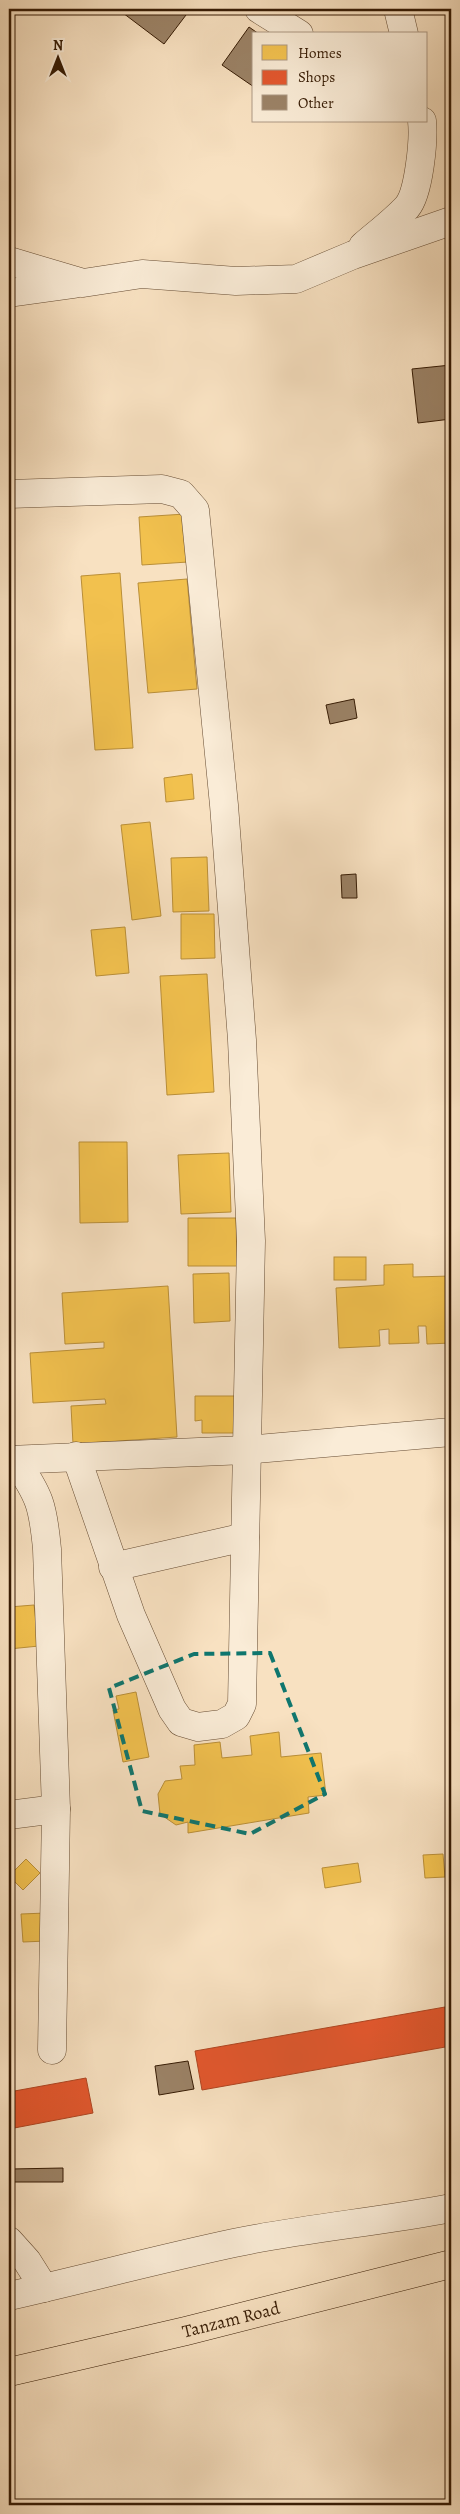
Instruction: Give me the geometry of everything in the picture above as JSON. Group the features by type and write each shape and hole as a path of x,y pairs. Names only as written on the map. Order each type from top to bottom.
{"highway":[{"name":"Tanzam Road","path":"9,2372 186,2331 451,2264"}],"street":[{"path":"259,9 296,32"},
{"path":"398,9 404,32"},
{"path":"353,255 408,206 421,163 422,122"},
{"path":"9,293 142,274 236,281 296,280 353,255 451,221"},
{"path":"9,261 83,283"},
{"path":"9,494 162,489 181,494 195,510 224,805 242,1040 251,1241 242,1704 236,1716 222,1724 198,1727 181,1722 176,1716 131,1615 76,1456"},
{"path":"12,1460 246,1450 451,1432"},
{"path":"12,1460 35,1489 44,1512 48,1549 56,1809 52,2050"},
{"path":"113,1567 245,1537"},
{"path":"9,1815 56,1809"},
{"path":"9,2296 234,2243 304,2231 380,2222 451,2208"},
{"path":"9,2241 27,2261 44,2288"}],"highlighted area":[{"path":"270,1653 325,1794 250,1834 142,1811 109,1688 194,1654"}],"building: Homes":[{"path":"185,514 188,562 142,565 139,517"},
{"path":"120,573 133,748 95,750 81,576"},
{"path":"187,579 197,689 148,693 138,583"},
{"path":"192,774 194,799 166,802 164,778"},
{"path":"150,822 161,916 132,920 121,825"},
{"path":"207,857 209,911 173,912 171,858"},
{"path":"181,914 214,914 215,958 181,959"},
{"path":"125,927 129,973 96,976 91,930"},
{"path":"207,974 214,1092 167,1095 160,976"},
{"path":"79,1142 127,1142 128,1222 80,1223"},
{"path":"229,1153 231,1212 181,1214 178,1155"},
{"path":"188,1218 236,1218 237,1266 188,1266"},
{"path":"334,1257 366,1257 366,1280 334,1280"},
{"path":"413,1264 413,1277 451,1276 451,1343 427,1344 426,1326 418,1326 419,1343 389,1344 389,1329 379,1330 380,1346 339,1348 336,1288 384,1285 384,1265"},
{"path":"229,1273 230,1321 194,1323 193,1274"},
{"path":"168,1286 177,1437 73,1444 71,1406 106,1404 105,1399 33,1403 30,1353 104,1348 104,1342 65,1344 62,1293"},
{"path":"195,1396 238,1396 238,1433 202,1433 202,1420 195,1421"},
{"path":"34,1605 39,1646 9,1649 9,1607"},
{"path":"136,1692 149,1757 123,1762 113,1710 119,1709 116,1696"},
{"path":"279,1732 281,1757 321,1753 326,1795 308,1797 309,1813 188,1833 188,1822 176,1825 160,1814 158,1794 165,1781 182,1779 180,1766 195,1765 194,1745 220,1742 222,1758 252,1755 250,1736"},
{"path":"443,1854 445,1877 425,1878 423,1855"},
{"path":"26,1859 40,1873 23,1890 9,1876"},
{"path":"358,1863 361,1882 325,1888 322,1868"},
{"path":"46,1913 47,1941 23,1942 21,1914"}],"building: Shops":[{"path":"445,2007 451,2046 202,2090 195,2051"},
{"path":"86,2078 93,2113 9,2129 9,2092"}],"building: Other":[{"path":"126,9 179,9 186,15 164,44 123,13"},
{"path":"249,27 256,32 252,32 252,86 222,65"},
{"path":"451,289 451,333 446,290"},
{"path":"451,365 451,419 418,423 412,369"},
{"path":"354,699 357,718 330,724 326,705"},
{"path":"356,874 357,898 342,898 341,875"},
{"path":"188,2061 194,2089 159,2095 155,2066"},
{"path":"63,2168 63,2182 11,2182 11,2169"}]}
